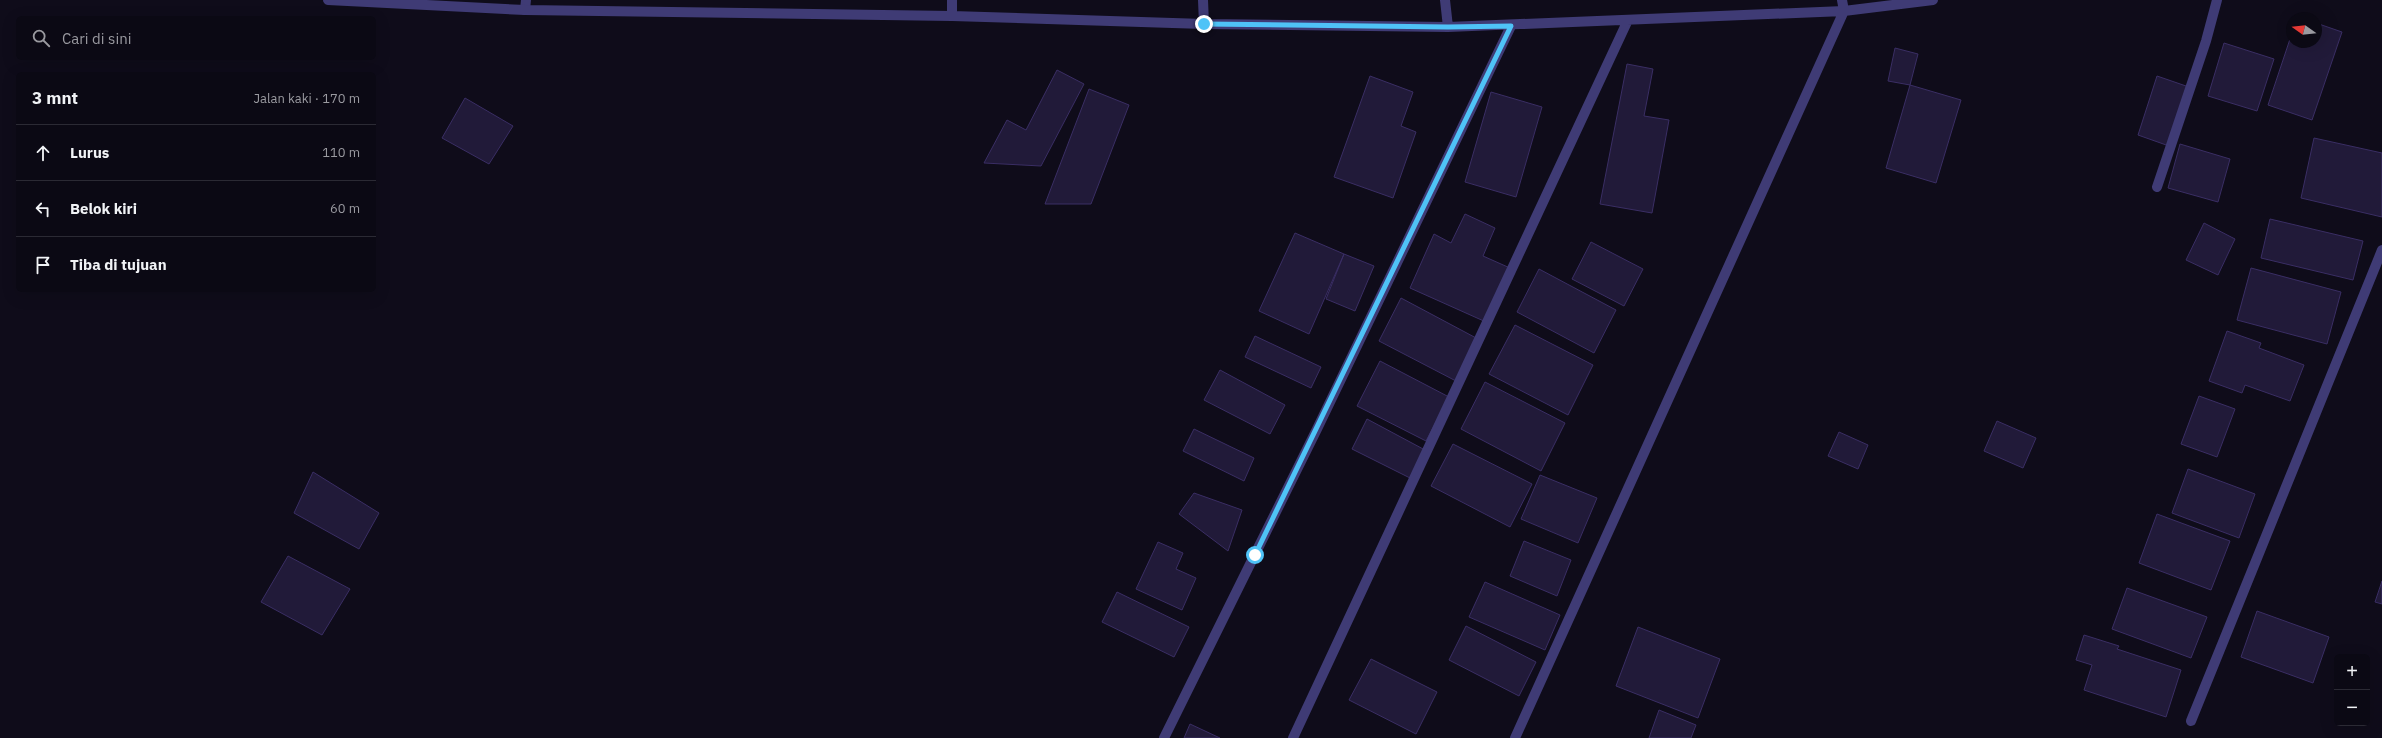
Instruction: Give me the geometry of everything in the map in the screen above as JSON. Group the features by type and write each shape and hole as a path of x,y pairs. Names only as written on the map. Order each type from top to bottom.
{"street":[{"path":"328,0 1204,24 1448,27 1511,26 1844,11 1932,0"},
{"path":"952,0 952,16"},
{"path":"1203,0 1204,24"},
{"path":"1445,0 1448,27"},
{"path":"1515,738 1844,11 1842,0"},
{"path":"2157,187 2206,41 2217,0"},
{"path":"1293,738 1628,20"},
{"path":"1164,738 1317,429 1511,26"},
{"path":"2191,721 2382,250"}],"building":[{"path":"2322,25 2342,32 2312,120 2268,105 2287,48 2322,48"},
{"path":"2224,43 2274,59 2257,111 2208,96"},
{"path":"1895,48 1918,54 1910,85 1888,81"},
{"path":"1627,64 1653,69 1644,116 1669,120 1652,213 1600,204"},
{"path":"1057,70 1084,84 1041,166 984,163 1007,120 1026,130"},
{"path":"1370,76 1413,92 1401,126 1416,132 1393,198 1334,177"},
{"path":"2157,76 2189,87 2169,146 2138,135"},
{"path":"1910,85 1961,100 1936,183 1886,168"},
{"path":"1089,89 1129,105 1091,204 1045,204"},
{"path":"1491,92 1542,107 1516,197 1465,182"},
{"path":"465,98 513,126 489,164 442,138"},
{"path":"2314,138 2382,153 2382,217 2301,198"},
{"path":"2180,144 2230,159 2218,202 2168,188"},
{"path":"1465,214 1495,228 1483,256 1510,268 1486,322 1410,288 1434,234 1451,243"},
{"path":"2270,219 2363,241 2353,280 2261,258"},
{"path":"2204,223 2235,239 2218,275 2186,260"},
{"path":"1295,233 1344,254 1309,334 1259,311"},
{"path":"1591,242 1643,269 1624,306 1572,279"},
{"path":"1344,254 1374,266 1355,311 1326,299"},
{"path":"2251,268 2341,292 2327,344 2237,320"},
{"path":"1539,269 1616,310 1594,353 1517,312"},
{"path":"1401,298 1478,339 1456,381 1379,341"},
{"path":"1515,325 1593,365 1568,415 1489,374"},
{"path":"2227,331 2261,343 2259,348 2304,365 2290,401 2245,385 2242,393 2209,381"},
{"path":"1255,336 1321,367 1311,388 1245,357"},
{"path":"1380,361 1449,397 1426,441 1357,406"},
{"path":"1220,370 1285,405 1270,434 1204,400"},
{"path":"1485,382 1565,423 1541,471 1461,429"},
{"path":"2199,396 2235,409 2217,457 2181,444"},
{"path":"1367,419 1425,450 1410,478 1352,449"},
{"path":"1997,421 2036,438 2023,468 1984,451"},
{"path":"1194,429 1254,458 1244,481 1183,451"},
{"path":"1839,432 1868,445 1858,469 1828,456"},
{"path":"1453,444 1532,484 1510,527 1431,486"},
{"path":"2188,469 2255,494 2239,538 2172,513"},
{"path":"313,472 379,513 359,549 294,513"},
{"path":"1540,475 1597,498 1578,543 1521,519"},
{"path":"1194,493 1242,510 1228,551 1179,514"},
{"path":"2157,514 2230,541 2211,590 2139,563"},
{"path":"1524,541 1571,560 1557,596 1510,576"},
{"path":"1158,542 1183,553 1176,569 1196,578 1182,610 1136,589"},
{"path":"288,556 350,589 322,635 261,602"},
{"path":"2382,581 2382,604 2375,602"},
{"path":"1485,582 1560,615 1545,650 1469,617"},
{"path":"2127,588 2207,617 2191,658 2112,629"},
{"path":"1117,592 1189,627 1174,657 1102,622"},
{"path":"2257,611 2329,637 2313,683 2241,657"},
{"path":"1466,626 1536,662 1519,696 1449,660"},
{"path":"1638,627 1720,659 1698,718 1616,686"},
{"path":"2084,635 2119,646 2117,649 2181,670 2166,717 2084,690 2092,665 2076,660"},
{"path":"1371,659 1437,692 1416,734 1349,700"},
{"path":"1659,710 1696,725 1691,738 1649,738"},
{"path":"1190,724 1220,738 1184,738"}],"route":[{"path":"1204,24 1448,27 1511,26 1255,555"}]}
